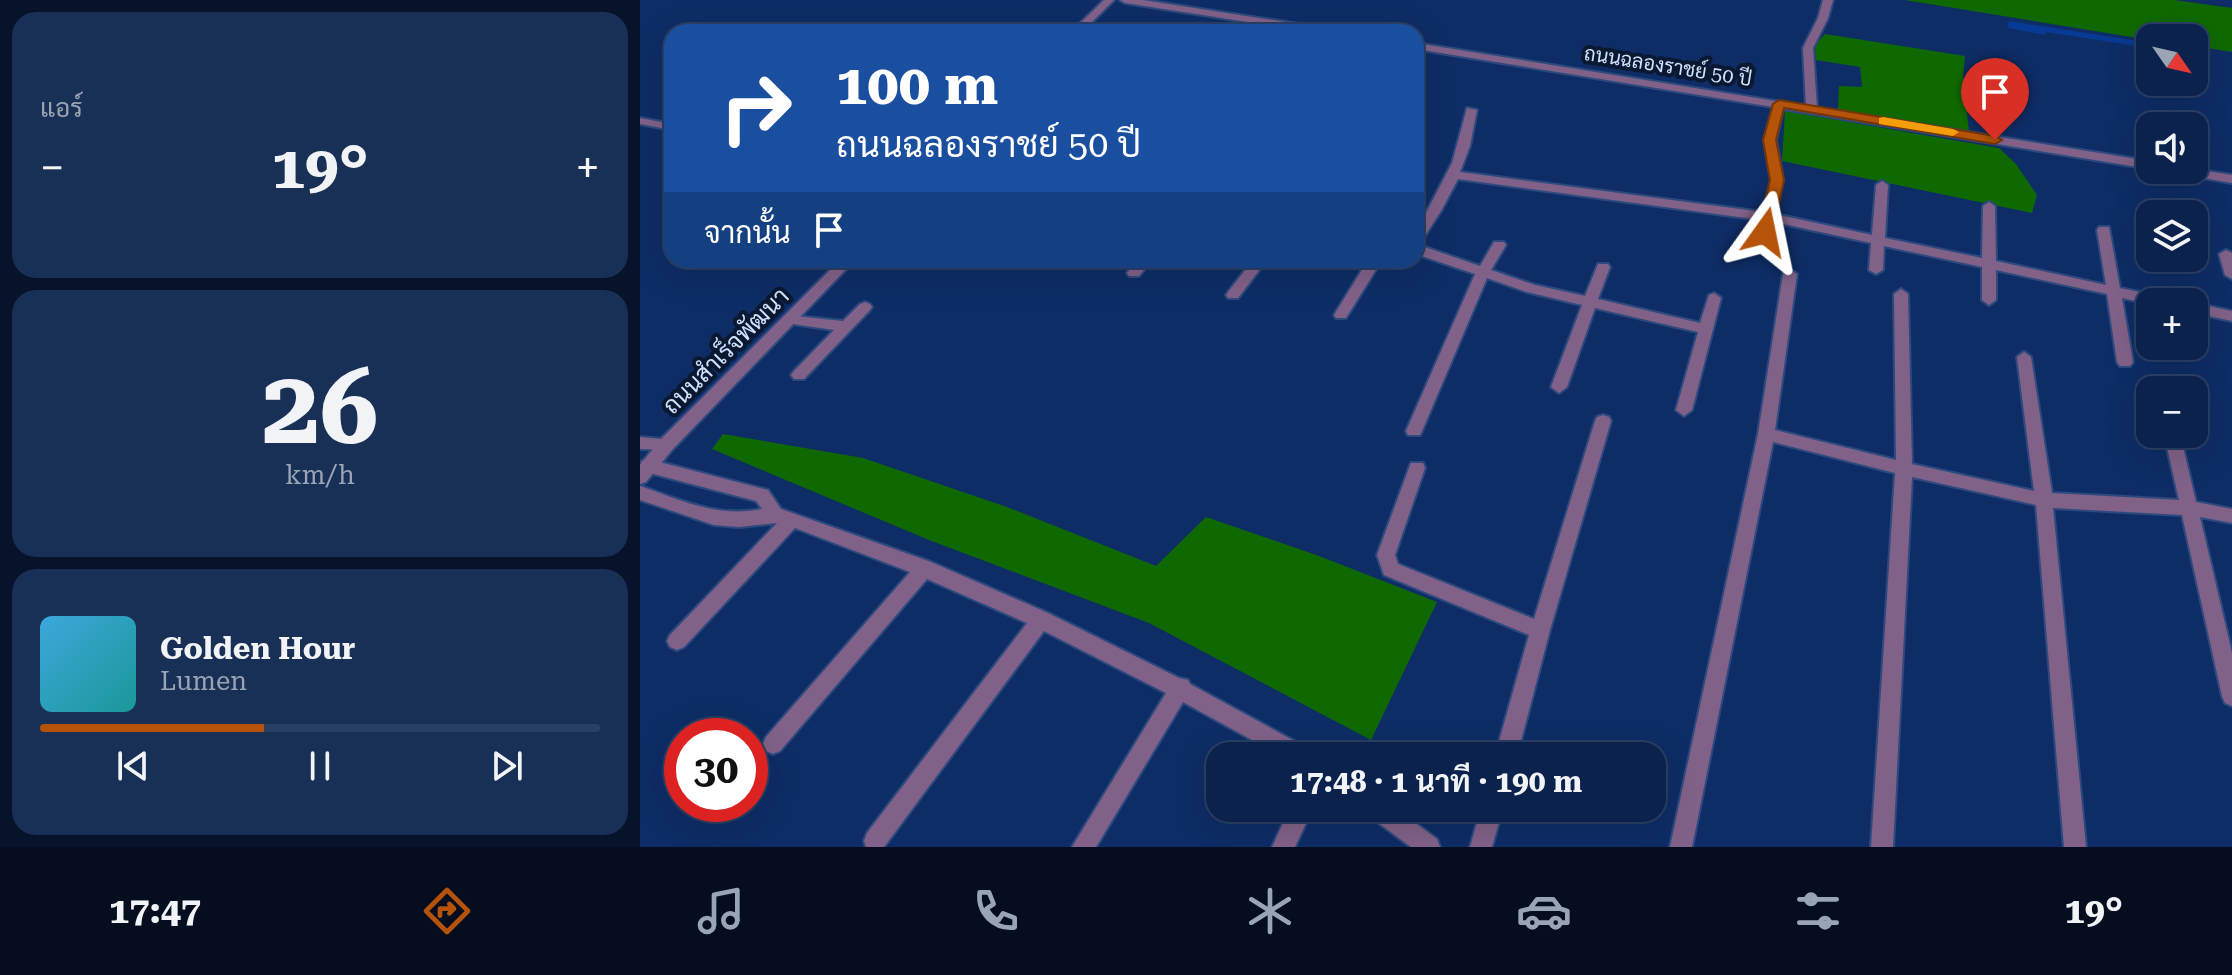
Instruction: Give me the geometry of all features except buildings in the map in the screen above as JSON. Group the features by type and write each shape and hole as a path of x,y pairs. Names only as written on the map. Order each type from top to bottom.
{"street":[{"path":"1084,24 1109,0"},
{"path":"1125,0 1280,24"},
{"path":"1812,109 1808,48 1828,0"},
{"name":"ถนนฉลองราชย์ 50 ปี","path":"1424,47 2136,163"},
{"path":"1761,248 1777,180 1770,140 1779,104"},
{"path":"1424,228 1455,175 1469,130 1471,110"},
{"path":"640,121 664,126"},
{"path":"1455,175 1770,217 2136,296"},
{"path":"2208,175 2232,179"},
{"path":"1876,270 1882,185"},
{"path":"1989,206 1989,300"},
{"path":"2104,230 2125,362"},
{"path":"1414,431 1482,274 1499,245"},
{"path":"1424,252 1482,274 1706,329"},
{"path":"2226,254 2232,275"},
{"path":"1559,387 1603,267"},
{"name":"ถนนสำเร็จพัฒนา","path":"642,473 840,268"},
{"path":"1134,273 1138,268"},
{"path":"1233,295 1254,268"},
{"path":"1341,315 1370,268"},
{"path":"1681,847 1766,434 1790,274"},
{"path":"1882,847 1904,469 1901,294"},
{"path":"1684,410 1714,298"},
{"path":"799,375 865,307"},
{"path":"2208,311 2232,316"},
{"path":"791,319 846,326"},
{"path":"2024,357 2044,500 2075,847"},
{"path":"1510,742 1603,421"},
{"path":"1766,434 2044,500 2192,508 2232,516"},
{"path":"640,443 666,445"},
{"path":"2176,448 2192,508 2232,696"},
{"path":"1417,468 1386,555 1390,569 1540,630"},
{"path":"642,473 762,495 783,516 925,568 1041,619 1181,687 1277,742"},
{"path":"640,493 704,514 738,520 783,516"},
{"path":"677,641 783,516"},
{"path":"773,744 925,568"},
{"path":"875,841 1041,619"},
{"path":"1083,847 1181,687"},
{"path":"1283,847 1295,822"},
{"path":"1396,822 1429,847"},
{"path":"1481,847 1488,822"}],"green space":[{"path":"1905,0 2174,0 2232,8 2232,52 2208,48 2208,24 2136,24 2136,38"},
{"path":"1825,34 1965,56 1963,76 1969,132 1838,109 1839,86 1862,87 1860,67 1816,60 1815,45"},
{"path":"1785,111 1999,148 2016,164 2037,195 2032,213 1782,161"},
{"path":"723,434 863,458 1007,507 1156,566 1206,517 1319,556 1437,602 1371,740 1149,623 929,540 712,449"}],"water":[{"path":"2009,21 2136,41 2136,46 2046,32 2046,35 2007,28"}],"slow traffic":[{"path":"1883,121 1953,132"}],"route":[{"path":"1765,232 1777,180 1777,169 1770,154 1770,140 1779,104 1995,140"}]}
